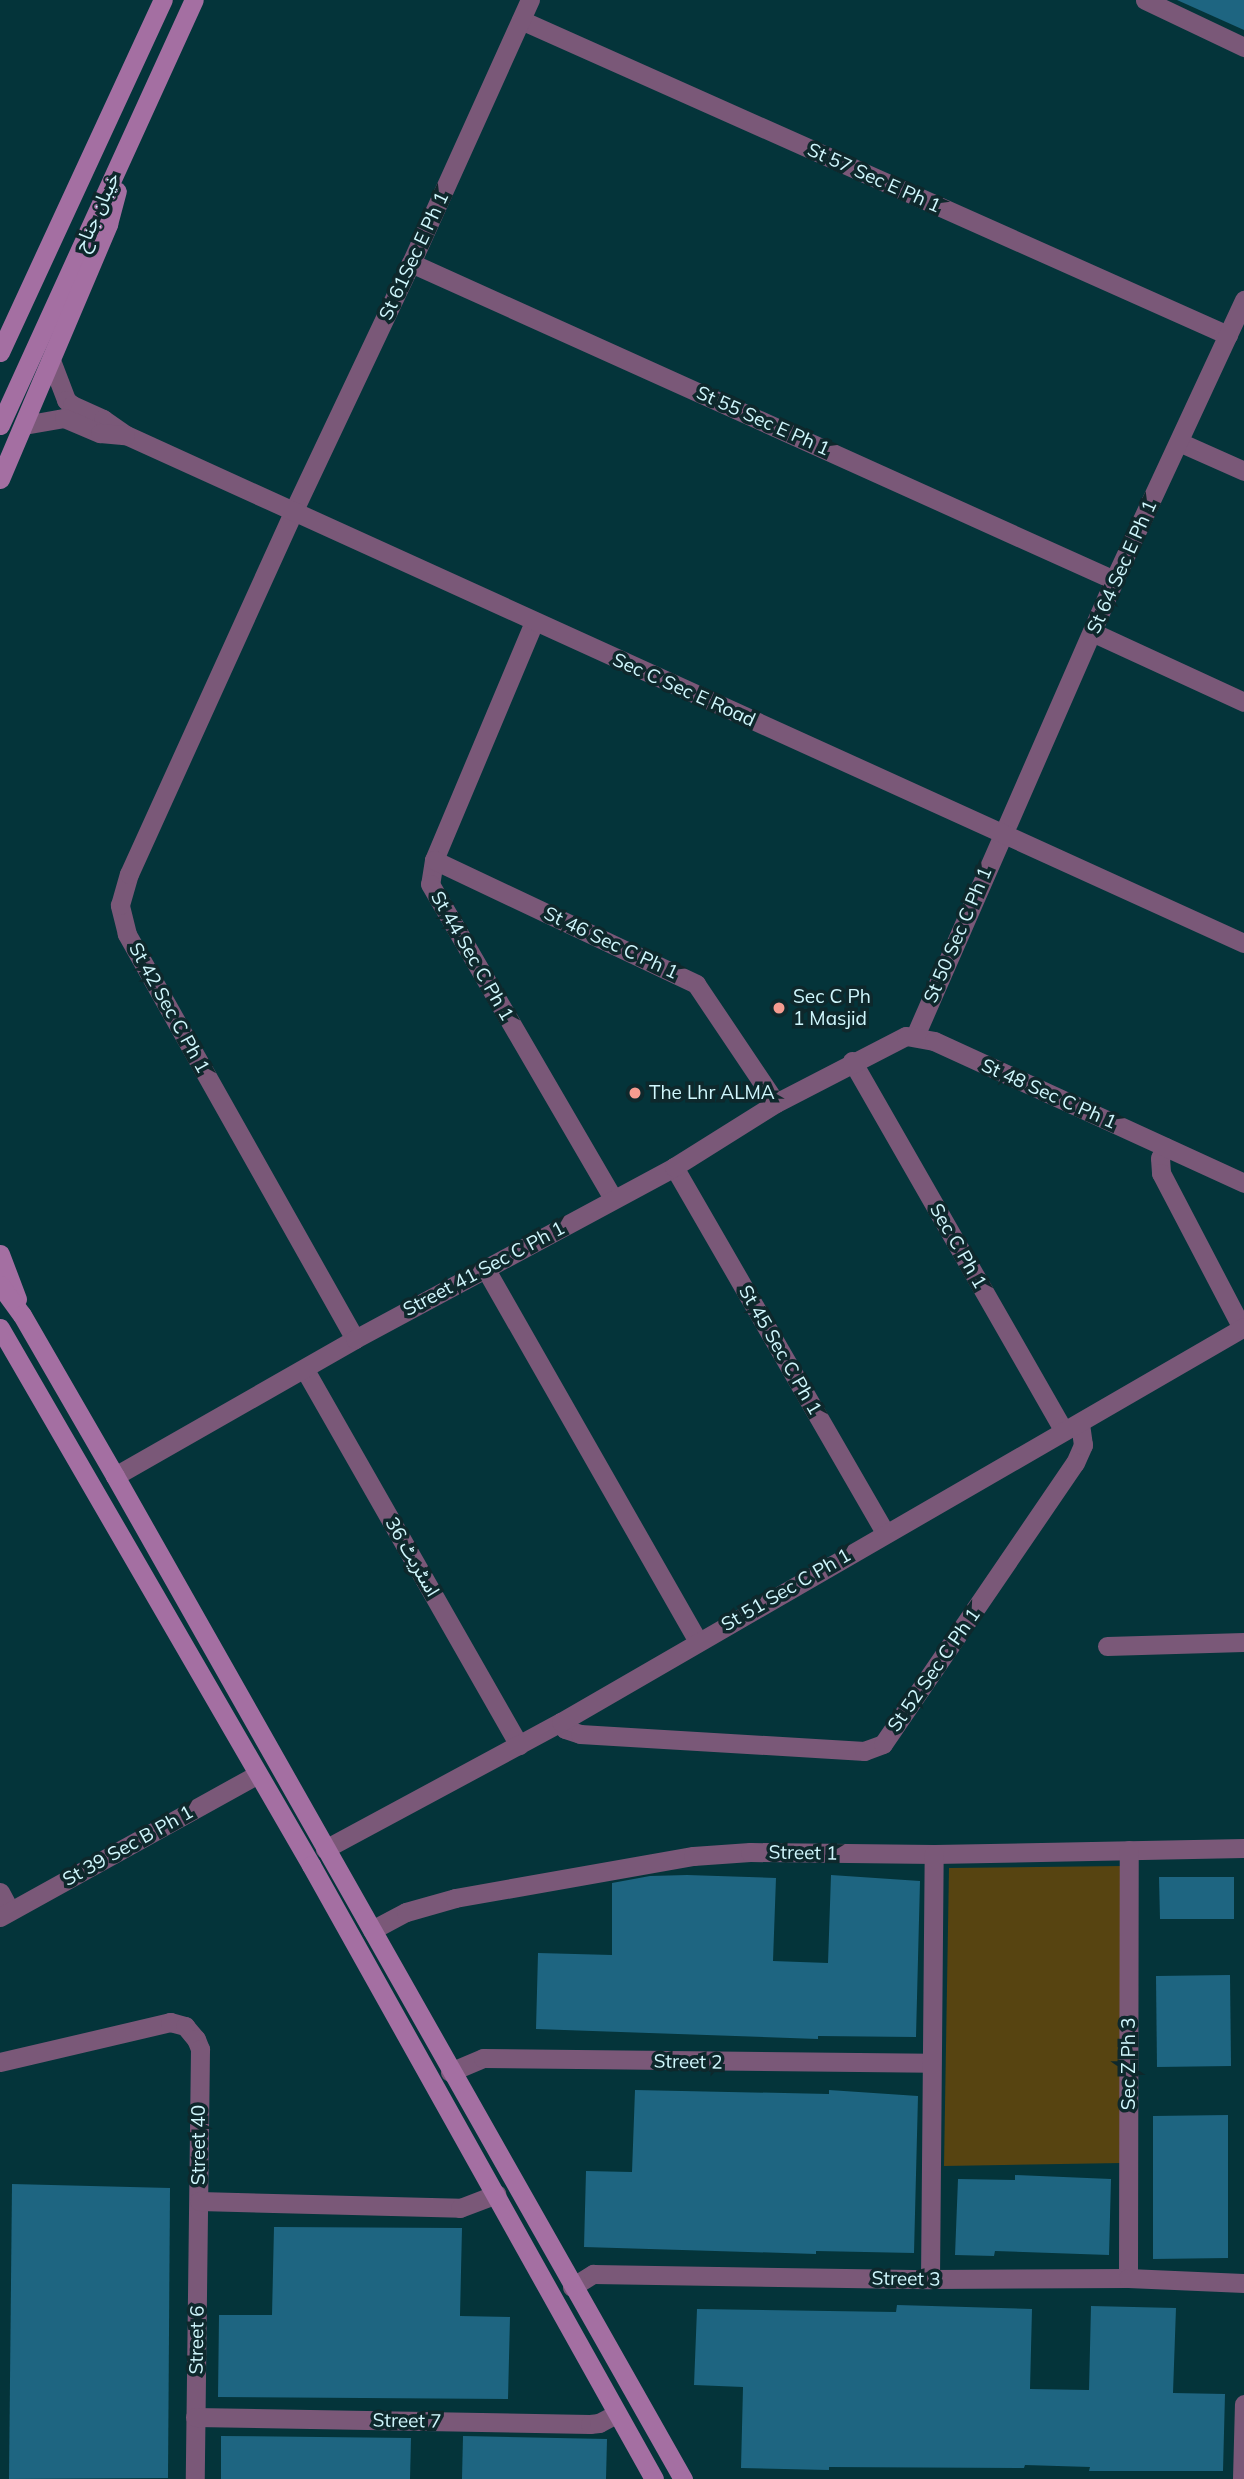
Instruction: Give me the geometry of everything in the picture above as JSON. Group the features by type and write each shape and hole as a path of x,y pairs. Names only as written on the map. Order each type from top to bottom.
{"main road":[{"name":"خیبان جناح","path":"0,352 163,0"},
{"name":"خیبان جناح","path":"0,425 194,0"},
{"path":"0,480 52,363 108,224 129,142"},
{"path":"0,1254 22,1315"},
{"path":"0,1285 22,1315 115,1476 450,2072 683,2479"},
{"path":"0,1328 256,1775 311,1865 654,2479"}],"street":[{"name":"St 61Sec E Ph 1","path":"294,510 411,263 530,0"},
{"path":"1144,0 1244,47"},
{"name":"St 57 Sec E Ph 1","path":"521,20 1228,335"},
{"name":"St 55 Sec E Ph 1","path":"411,263 1114,580"},
{"name":"St 64 Sec E Ph 1","path":"1002,835 1114,580 1244,300"},
{"name":"Sec C Sec E Road","path":"52,363 66,400 103,419 126,435 1244,943"},
{"name":"Sec C Sec E Road","path":"24,425 64,418 100,433 126,435"},
{"path":"1179,442 1244,471"},
{"name":"St 42 Sec C Ph 1","path":"294,510 129,874 120,905 127,934 355,1339"},
{"name":"St 44 Sec C Ph 1","path":"534,622 434,860 430,884 613,1199"},
{"path":"1092,632 1244,702"},
{"name":"St 50 Sec C Ph 1","path":"915,1036 1002,835"},
{"name":"St 46 Sec C Ph 1","path":"434,860 695,984 776,1103"},
{"path":"852,1061 897,1039 915,1036"},
{"name":"St 48 Sec C Ph 1","path":"915,1036 934,1041 1244,1183"},
{"name":"Street 41 Sec C Ph 1","path":"115,1476 305,1370 355,1339 674,1167 776,1103 852,1061"},
{"name":"Sec C Ph 1","path":"852,1061 1072,1427"},
{"path":"1165,1147 1160,1158 1161,1173 1243,1328"},
{"name":"St 45 Sec C Ph 1","path":"674,1167 885,1532"},
{"path":"485,1268 698,1641"},
{"name":"St 51 Sec C Ph 1","path":"325,1849 561,1722 885,1532 1243,1328"},
{"name":"اسٹریٹ 36","path":"305,1370 519,1745"},
{"name":"St 52 Sec C Ph 1","path":"561,1722 565,1729 580,1734 864,1751 883,1744 1075,1463 1083,1445 1072,1427"},
{"path":"1107,1646 1244,1642"},
{"name":"St 39 Sec B Ph 1","path":"5,1914 256,1775"},
{"name":"Street 1","path":"372,1930 406,1912 455,1898 693,1856 750,1852 934,1854 1244,1847"},
{"name":"Sec Z Ph 3","path":"1128,2278 1129,1850"},
{"path":"930,2279 934,1854"},
{"path":"0,1892 5,1914"},
{"name":"Street 40","path":"0,2062 155,2024 170,2022 185,2026 196,2039 200,2049 199,2201 460,2208 496,2194"},
{"name":"Street 2","path":"450,2072 483,2058 930,2063"},
{"name":"Street 6","path":"195,2479 199,2201"},
{"name":"Street 3","path":"572,2287 593,2274 930,2279 1128,2278 1244,2283"},
{"path":"1242,2479 1244,2404"},
{"name":"Street 7","path":"195,2417 590,2424 599,2423 617,2414"}],"shaded area":[{"path":"1123,1866 1122,2163 944,2166 949,1868"}],"building":[{"path":"1177,0 1244,0 1244,30"},
{"path":"831,1875 920,1881 916,2037 818,2036 818,2039 536,2029 538,1953 612,1955 612,1883 650,1876 776,1878 773,1961 828,1963"},
{"path":"1159,1877 1234,1877 1234,1919 1160,1919"},
{"path":"1230,1975 1231,2066 1157,2067 1156,1976"},
{"path":"635,2090 829,2094 829,2090 918,2096 914,2253 816,2251 816,2254 584,2247 586,2171 632,2172"},
{"path":"1228,2115 1228,2258 1153,2259 1153,2116"},
{"path":"1015,2175 1111,2179 1109,2255 995,2251 994,2256 955,2255 958,2179 1015,2180"},
{"path":"12,2184 170,2188 168,2478 9,2479"},
{"path":"274,2227 462,2228 460,2316 510,2317 508,2399 218,2397 219,2315 272,2315"},
{"path":"897,2305 1032,2309 1030,2389 1089,2390 1091,2306 1176,2308 1173,2393 1225,2394 1223,2471 1089,2471 1090,2467 1025,2465 1024,2468 741,2468 743,2387 694,2385 697,2309 896,2312"},
{"path":"221,2436 411,2438 410,2479 221,2479"},
{"path":"463,2436 607,2439 606,2479 462,2479"}],"place":[{"name":"Sec C Ph 1 Masjid","path":"779,1008"},
{"name":"The Lhr ALMA","path":"635,1093"}]}
